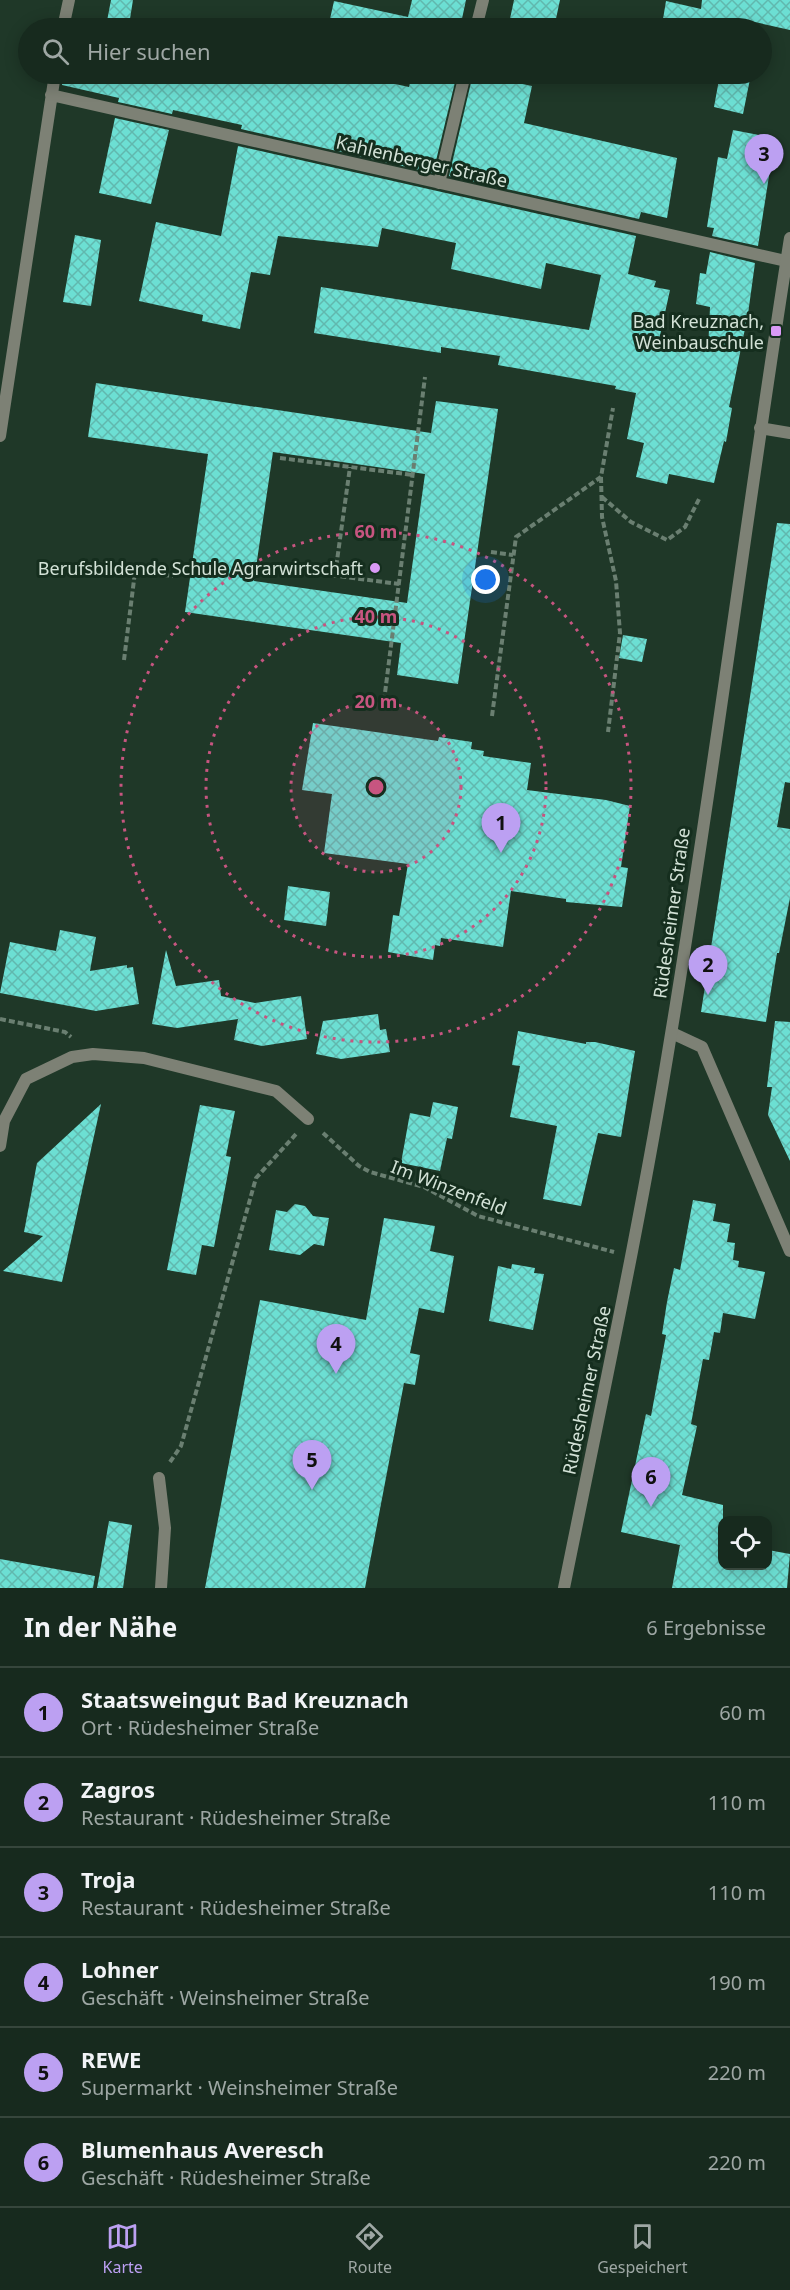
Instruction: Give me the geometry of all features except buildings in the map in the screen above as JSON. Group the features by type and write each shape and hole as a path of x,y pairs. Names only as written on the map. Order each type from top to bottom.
{"street":[{"path":"65,18 69,0"},
{"path":"478,18 483,0"},
{"path":"0,436 53,84"},
{"path":"439,183 463,84"},
{"name":"Kahlenberger Straße","path":"51,95 786,261"},
{"name":"Rüdesheimer Straße","path":"564,1588 632,1257 672,1033 790,238"},
{"path":"760,428 790,433"},
{"path":"672,1033 702,1047 790,1251"},
{"path":"0,1146 4,1122 26,1079 72,1057 93,1054 144,1058 276,1091 308,1119"},
{"path":"159,1478 165,1528 161,1588"}],"path":[{"path":"384,701 425,377"},
{"path":"608,732 620,633 616,581 602,517 601,477 613,408"},
{"path":"280,458 413,475"},
{"path":"335,575 350,467"},
{"path":"492,716 516,537 601,477"},
{"path":"602,496 631,522 667,540 685,527 700,498"},
{"path":"491,552 513,555"},
{"path":"269,567 399,584"},
{"path":"124,660 135,572 174,576"},
{"path":"0,1019 65,1032 93,1054"},
{"path":"159,1478 181,1446 256,1178 308,1119"},
{"name":"Im Winzenfeld","path":"308,1119 359,1166 370,1172 424,1187 478,1216 632,1257"}],"place":[{"name":"Troja","path":"764,184"},
{"name":"Bad Kreuznach, Weinbauschule","path":"776,331"},
{"name":"Berufsbildende Schule Agrarwirtschaft","path":"375,568"},
{"name":"Staatsweingut Bad Kreuznach","path":"501,853"},
{"name":"Zagros","path":"708,995"},
{"name":"Lohner","path":"336,1374"},
{"name":"REWE","path":"312,1490"},
{"name":"Blumenhaus Averesch","path":"651,1507"}]}
